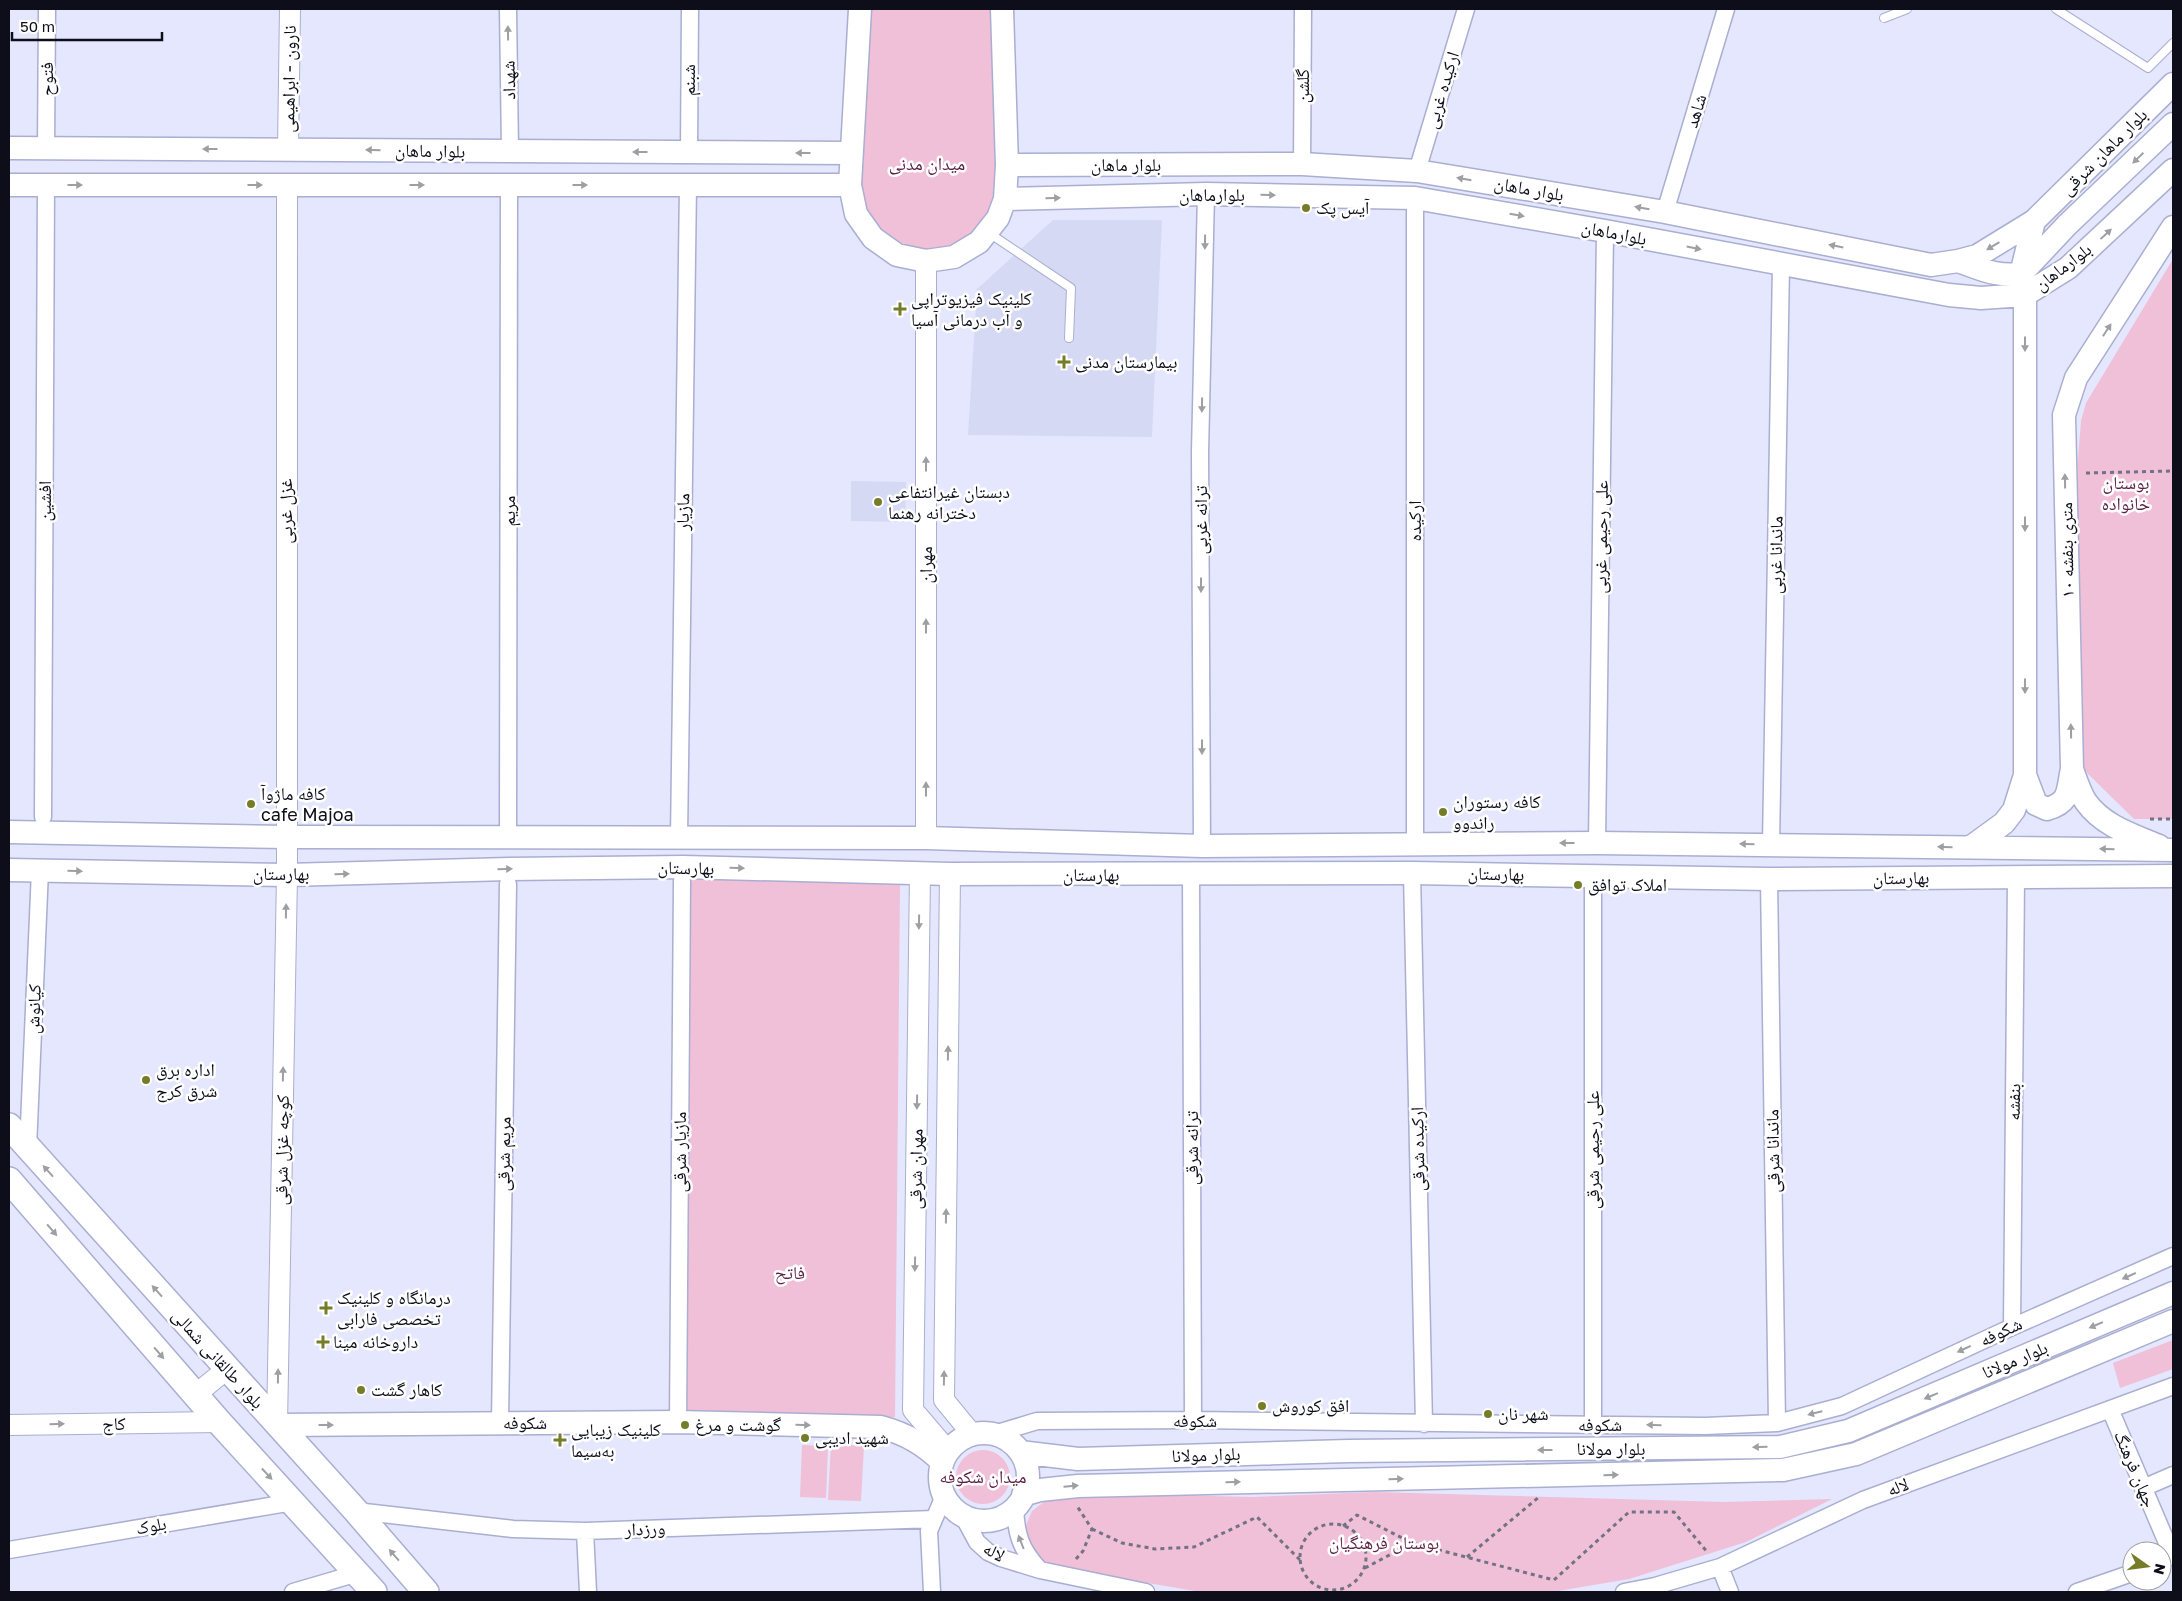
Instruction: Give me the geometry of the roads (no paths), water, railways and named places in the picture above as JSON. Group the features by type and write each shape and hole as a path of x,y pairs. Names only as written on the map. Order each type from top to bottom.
{"main road":[{"path":"860,9 850,185 856,214 873,238 897,255 926,261 954,257 980,242 998,218 1005,199 1007,165 1002,9"},
{"name":"بلوار ماهان شرقی","path":"2034,221 2173,84"},
{"path":"2023,285 2067,225 2173,124"},
{"name":"بلوار ماهان","path":"9,148 851,153"},
{"name":"بلوار ماهان","path":"1007,165 1302,164 1417,171 1666,212 1931,265 1958,262 1976,256 2034,221"},
{"name":"بلوارماهان","path":"1005,199 1206,194 1416,198 1949,295 1981,298 2068,268 2173,170"},
{"name":"بلوار ماهان","path":"9,185 850,185"},
{"path":"1970,848 2004,823 2014,810 2025,775 2023,285 2034,221"},
{"name":"۱۰ متری بنفشه","path":"2171,850 2117,828 2098,815 2086,801 2072,770 2064,415 2076,378 2173,227"},
{"path":"1958,262 2004,276 2023,285"},
{"path":"2025,775 2036,804 2047,809 2060,805 2066,798 2072,770"},
{"name":"بهارستان","path":"9,832 286,838 926,838 1202,846 1598,843 2171,850"},
{"name":"بهارستان","path":"9,870 287,875 683,867 950,874 1191,875 1412,873 1769,879 2173,876"},
{"name":"بلوار طالقانی شمالی","path":"9,1126 356,1511 426,1592"},
{"path":"9,1180 195,1395 374,1592"},
{"name":"بلوار مولانا","path":"1020,1452 1078,1460 1348,1451 1780,1447 1848,1431 2173,1293"},
{"name":"بلوار مولانا","path":"1019,1501 1040,1490 1065,1487 1783,1470 1856,1454 2173,1321"},
{"name":"شکوفه","path":"277,1425 678,1422 881,1427 906,1435 945,1457"},
{"path":"983,1434 1013,1444 1024,1460 1027,1478 1019,1501 999,1518 990,1520 972,1519 963,1516 950,1506 944,1496 940,1479 945,1457 955,1444 983,1434"}],"street":[{"name":"فتوح","path":"46,148 47,9"},
{"name":"نارون - ابراهیمی","path":"288,149 290,9"},
{"name":"شهداد","path":"508,9 510,151"},
{"name":"شبنم","path":"689,152 690,9"},
{"name":"گلشن","path":"1302,164 1303,9"},
{"name":"ارکیده غربی","path":"1417,171 1466,9"},
{"name":"شاهد","path":"1666,212 1726,9"},
{"name":"افشین","path":"43,817 46,185"},
{"name":"غزل غربی","path":"287,185 287,875"},
{"name":"مریم","path":"508,838 510,185"},
{"name":"مازیار","path":"678,838 688,185"},
{"name":"ترانه غربی","path":"1202,846 1200,452 1206,194"},
{"name":"ارکیده","path":"1415,844 1416,198"},
{"name":"علی رحیمی غربی","path":"1598,843 1605,231"},
{"name":"مهران","path":"926,261 926,838"},
{"name":"ماندانا غربی","path":"1771,845 1781,265"},
{"name":"کیانوش","path":"28,1148 40,870"},
{"name":"مهران شرقی","path":"920,873 913,1410 945,1457"},
{"name":"ارکیده شرقی","path":"1412,873 1424,1424"},
{"name":"مهران شرقی","path":"950,874 944,1400 983,1434"},
{"name":"کوچه غزل شرقی","path":"277,1425 287,875"},
{"name":"ترانه شرقی","path":"1191,875 1193,1420"},
{"name":"علی رحیمی شرقی","path":"1593,875 1593,1425"},
{"name":"بنفشه","path":"2012,1326 2016,877"},
{"name":"ماندانا شرقی","path":"1769,879 1777,1423"},
{"name":"مازیار شرقی","path":"678,1422 682,882"},
{"name":"مریم شرقی","path":"500,1423 508,884"},
{"name":"شکوفه","path":"983,1434 1037,1421 1193,1420 1705,1426 1777,1423 1842,1406 2012,1326 2173,1256"},
{"path":"195,1395 227,1369"},
{"name":"لاله","path":"1624,1592 1655,1586 1720,1566 1864,1500 2173,1386"},
{"name":"جهان فرهنگ","path":"2110,1409 2173,1558"},
{"name":"کاج","path":"9,1425 219,1422"},
{"path":"2143,1488 2173,1475"},
{"path":"932,1592 929,1531 944,1496"},
{"name":"لاله","path":"1019,1501 1019,1540 1027,1556 1040,1570"},
{"name":"بلوک","path":"9,1550 293,1502"},
{"name":"ورزدار","path":"356,1511 513,1529 585,1531 934,1519"},
{"name":"لاله","path":"963,1516 977,1542 988,1552 1001,1558 1040,1570 1146,1592"},
{"path":"585,1531 588,1592"},
{"path":"1720,1566 1730,1592"},
{"path":"293,1592 358,1573"},
{"path":"2077,1592 2122,1576"}],"lane":[{"path":"1884,18 1907,9"},
{"path":"2056,9 2148,68 2173,43"},
{"path":"987,232 1071,288 1069,338"}],"place":[{"name":"آیس پک","path":"1306,208"},
{"name":"کلینیک فیزیوتراپی و آب درمانی آسیا","path":"900,309"},
{"name":"بیمارستان مدنی","path":"1064,362"},
{"name":"دبستان غیرانتفاعی دخترانه رهنما","path":"878,502"},
{"name":"کافه ماژوآ cafe Majoa","path":"251,804"},
{"name":"کافه رستوران راندوو","path":"1443,812"},
{"name":"املاک توافق","path":"1578,885"},
{"name":"اداره برق شرق کرج","path":"146,1080"},
{"name":"درمانگاه و کلینیک تخصصی فارابی","path":"326,1308"},
{"name":"داروخانه مینا","path":"323,1342"},
{"name":"کاهار گشت","path":"361,1390"},
{"name":"افق کوروش","path":"1262,1406"},
{"name":"شهر نان","path":"1488,1414"},
{"name":"گوشت و مرغ","path":"685,1425"},
{"name":"شهید ادیبی","path":"805,1438"},
{"name":"کلینیک زیبایی به‌سیما","path":"560,1440"}],"park label":[{"name":"میدان مدنی","path":"927,164"},
{"name":"بوستان خانواده","path":"2126,493"},
{"name":"فاتح","path":"790,1273"},
{"name":"میدان شکوفه","path":"983,1477"},
{"name":"بوستان فرهنگیان","path":"1384,1543"}]}
